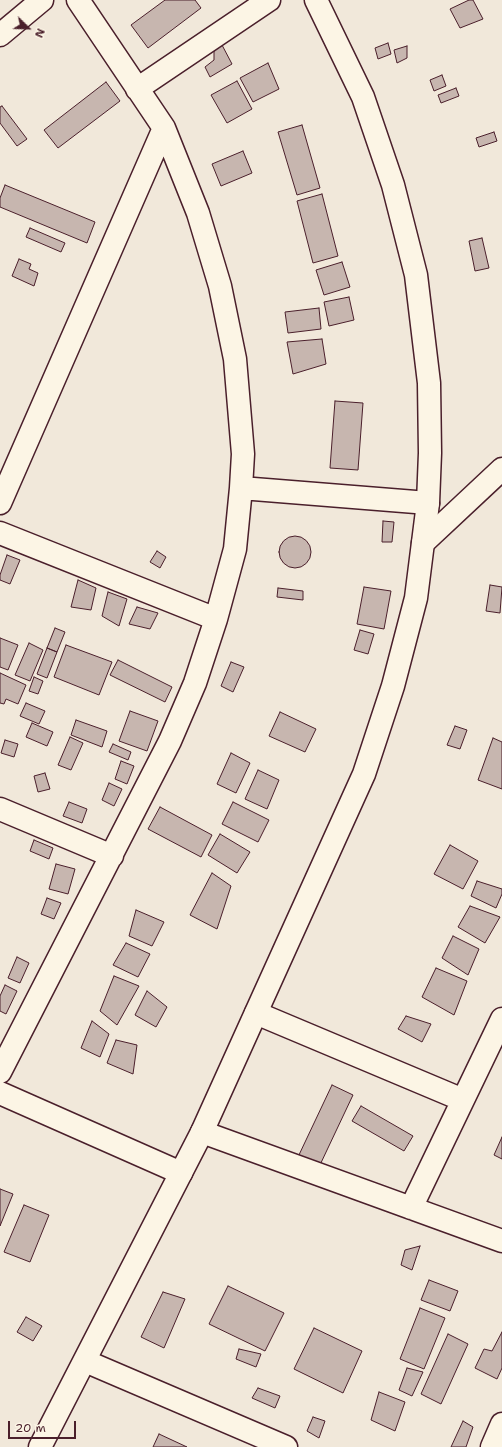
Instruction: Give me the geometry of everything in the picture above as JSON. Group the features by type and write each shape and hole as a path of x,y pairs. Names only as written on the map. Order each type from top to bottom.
{"street":[{"path":"0,35 42,0"},
{"path":"0,1072 170,742 195,683 216,619 235,549 241,488 243,454 235,359 220,286 198,213 164,128 78,0"},
{"path":"137,89 269,0"},
{"path":"40,1447 202,1132 364,774 393,686 416,598 428,503 430,453 429,383 416,275 393,185 363,98 316,0"},
{"path":"0,503 164,128"},
{"path":"423,543 502,469"},
{"path":"241,488 428,503"},
{"path":"0,533 216,619"},
{"path":"0,809 112,856"},
{"path":"256,1013 463,1100"},
{"path":"411,1208 502,1019"},
{"path":"0,1093 181,1173"},
{"path":"202,1132 502,1241"},
{"path":"85,1361 259,1442 286,1447"},
{"path":"492,1447 502,1424"}],"building":[{"path":"165,0 195,0 201,8 148,48 131,25"},
{"path":"469,0 473,0 483,19 460,28 450,9"},
{"path":"388,43 391,54 378,59 375,48"},
{"path":"222,45 232,64 210,77 205,67 214,60 214,48"},
{"path":"407,46 407,58 397,63 394,50"},
{"path":"268,63 279,89 253,102 240,78"},
{"path":"442,75 446,86 434,91 430,80"},
{"path":"237,81 252,109 227,123 211,95"},
{"path":"106,82 120,101 58,148 44,130"},
{"path":"456,88 459,96 441,103 438,95"},
{"path":"2,106 27,139 17,146 0,123 0,107"},
{"path":"302,125 320,188 297,195 278,132"},
{"path":"494,132 497,141 479,147 476,138"},
{"path":"243,151 252,173 221,186 212,164"},
{"path":"5,185 95,222 87,243 0,207 0,198"},
{"path":"322,194 338,256 313,263 297,201"},
{"path":"30,228 65,243 61,252 26,237"},
{"path":"482,238 489,268 475,271 469,241"},
{"path":"19,259 31,264 29,269 38,273 34,286 12,276"},
{"path":"342,262 350,287 324,295 316,270"},
{"path":"349,297 354,320 329,326 324,302"},
{"path":"319,308 321,329 288,333 285,312"},
{"path":"322,339 326,364 293,374 287,342"},
{"path":"335,401 363,403 358,470 330,468"},
{"path":"383,521 394,522 392,542 382,542"},
{"path":"292,536 298,536 308,543 311,552 310,558 304,565 298,568 292,568 282,561 279,555 279,549 286,539"},
{"path":"157,551 166,557 160,568 150,562"},
{"path":"7,555 20,560 10,584 0,580 0,575"},
{"path":"78,580 96,588 91,610 71,607"},
{"path":"490,585 502,587 500,613 486,611"},
{"path":"364,587 391,591 384,629 357,624"},
{"path":"278,588 303,591 303,600 277,597"},
{"path":"108,592 127,599 119,626 102,616"},
{"path":"137,607 158,613 150,629 129,624"},
{"path":"55,628 65,632 57,652 47,648"},
{"path":"360,630 374,634 368,654 354,650"},
{"path":"0,638 18,645 8,670 0,667"},
{"path":"29,643 43,650 30,681 15,675"},
{"path":"66,645 112,662 99,695 54,677"},
{"path":"47,648 57,652 47,678 37,674"},
{"path":"118,660 172,687 165,702 110,675"},
{"path":"231,662 244,667 233,692 221,686"},
{"path":"0,673 26,685 18,704 6,699 4,704 0,703"},
{"path":"34,677 43,681 38,694 29,691"},
{"path":"26,703 45,711 39,724 20,716"},
{"path":"130,711 158,721 147,751 119,741"},
{"path":"280,712 316,729 305,752 269,736"},
{"path":"76,720 107,731 102,747 71,735"},
{"path":"32,723 53,732 47,746 26,737"},
{"path":"455,726 467,730 460,749 447,745"},
{"path":"70,737 83,743 71,770 58,765"},
{"path":"493,738 502,742 502,789 478,780"},
{"path":"5,740 18,744 14,757 1,753"},
{"path":"113,744 131,752 128,760 109,752"},
{"path":"231,753 250,763 236,793 217,784"},
{"path":"121,761 134,766 127,784 115,779"},
{"path":"258,770 279,780 267,809 245,799"},
{"path":"45,773 50,789 38,792 34,776"},
{"path":"109,783 122,789 114,806 102,800"},
{"path":"69,802 87,809 82,823 63,816"},
{"path":"233,802 269,820 258,842 222,824"},
{"path":"160,807 212,835 201,857 148,829"},
{"path":"220,834 250,852 237,873 208,855"},
{"path":"34,840 53,848 49,859 30,851"},
{"path":"450,845 478,861 463,889 434,874"},
{"path":"56,864 75,869 68,894 49,889"},
{"path":"212,873 231,886 217,929 190,915"},
{"path":"477,881 502,889 502,894 496,908 471,896"},
{"path":"47,898 61,903 54,919 41,914"},
{"path":"470,906 500,917 485,943 458,927"},
{"path":"136,910 164,922 152,946 129,936"},
{"path":"453,936 479,949 468,975 442,958"},
{"path":"126,943 150,954 138,977 113,965"},
{"path":"17,957 29,963 20,983 8,978"},
{"path":"436,968 467,981 454,1015 422,997"},
{"path":"114,976 139,986 117,1025 100,1011"},
{"path":"5,985 17,991 6,1014 0,1011 0,996"},
{"path":"147,991 167,1007 156,1027 135,1015"},
{"path":"406,1016 431,1024 422,1042 398,1029"},
{"path":"92,1021 109,1034 100,1057 81,1048"},
{"path":"116,1040 137,1045 133,1074 107,1063"},
{"path":"332,1085 353,1095 319,1167 298,1157"},
{"path":"361,1106 413,1136 404,1151 352,1121"},
{"path":"502,1137 502,1159 494,1155"},
{"path":"0,1189 13,1194 0,1226"},
{"path":"24,1205 49,1215 30,1262 4,1252"},
{"path":"420,1246 412,1270 401,1265 405,1250"},
{"path":"429,1280 458,1291 450,1311 421,1300"},
{"path":"228,1286 284,1313 265,1351 209,1324"},
{"path":"163,1292 185,1299 164,1348 141,1337"},
{"path":"420,1308 445,1318 424,1369 400,1359"},
{"path":"26,1317 42,1326 33,1341 17,1332"},
{"path":"314,1328 362,1351 343,1393 294,1369"},
{"path":"502,1332 502,1368 497,1379 475,1368 484,1349 492,1351"},
{"path":"448,1334 468,1344 441,1404 421,1394"},
{"path":"239,1349 261,1354 256,1367 236,1359"},
{"path":"407,1368 423,1372 412,1396 399,1390"},
{"path":"258,1388 280,1396 275,1408 252,1398"},
{"path":"379,1392 405,1402 395,1431 371,1420"},
{"path":"313,1417 325,1421 319,1438 307,1431"},
{"path":"463,1421 473,1427 466,1447 451,1447"},
{"path":"159,1434 187,1447 153,1447"}]}
